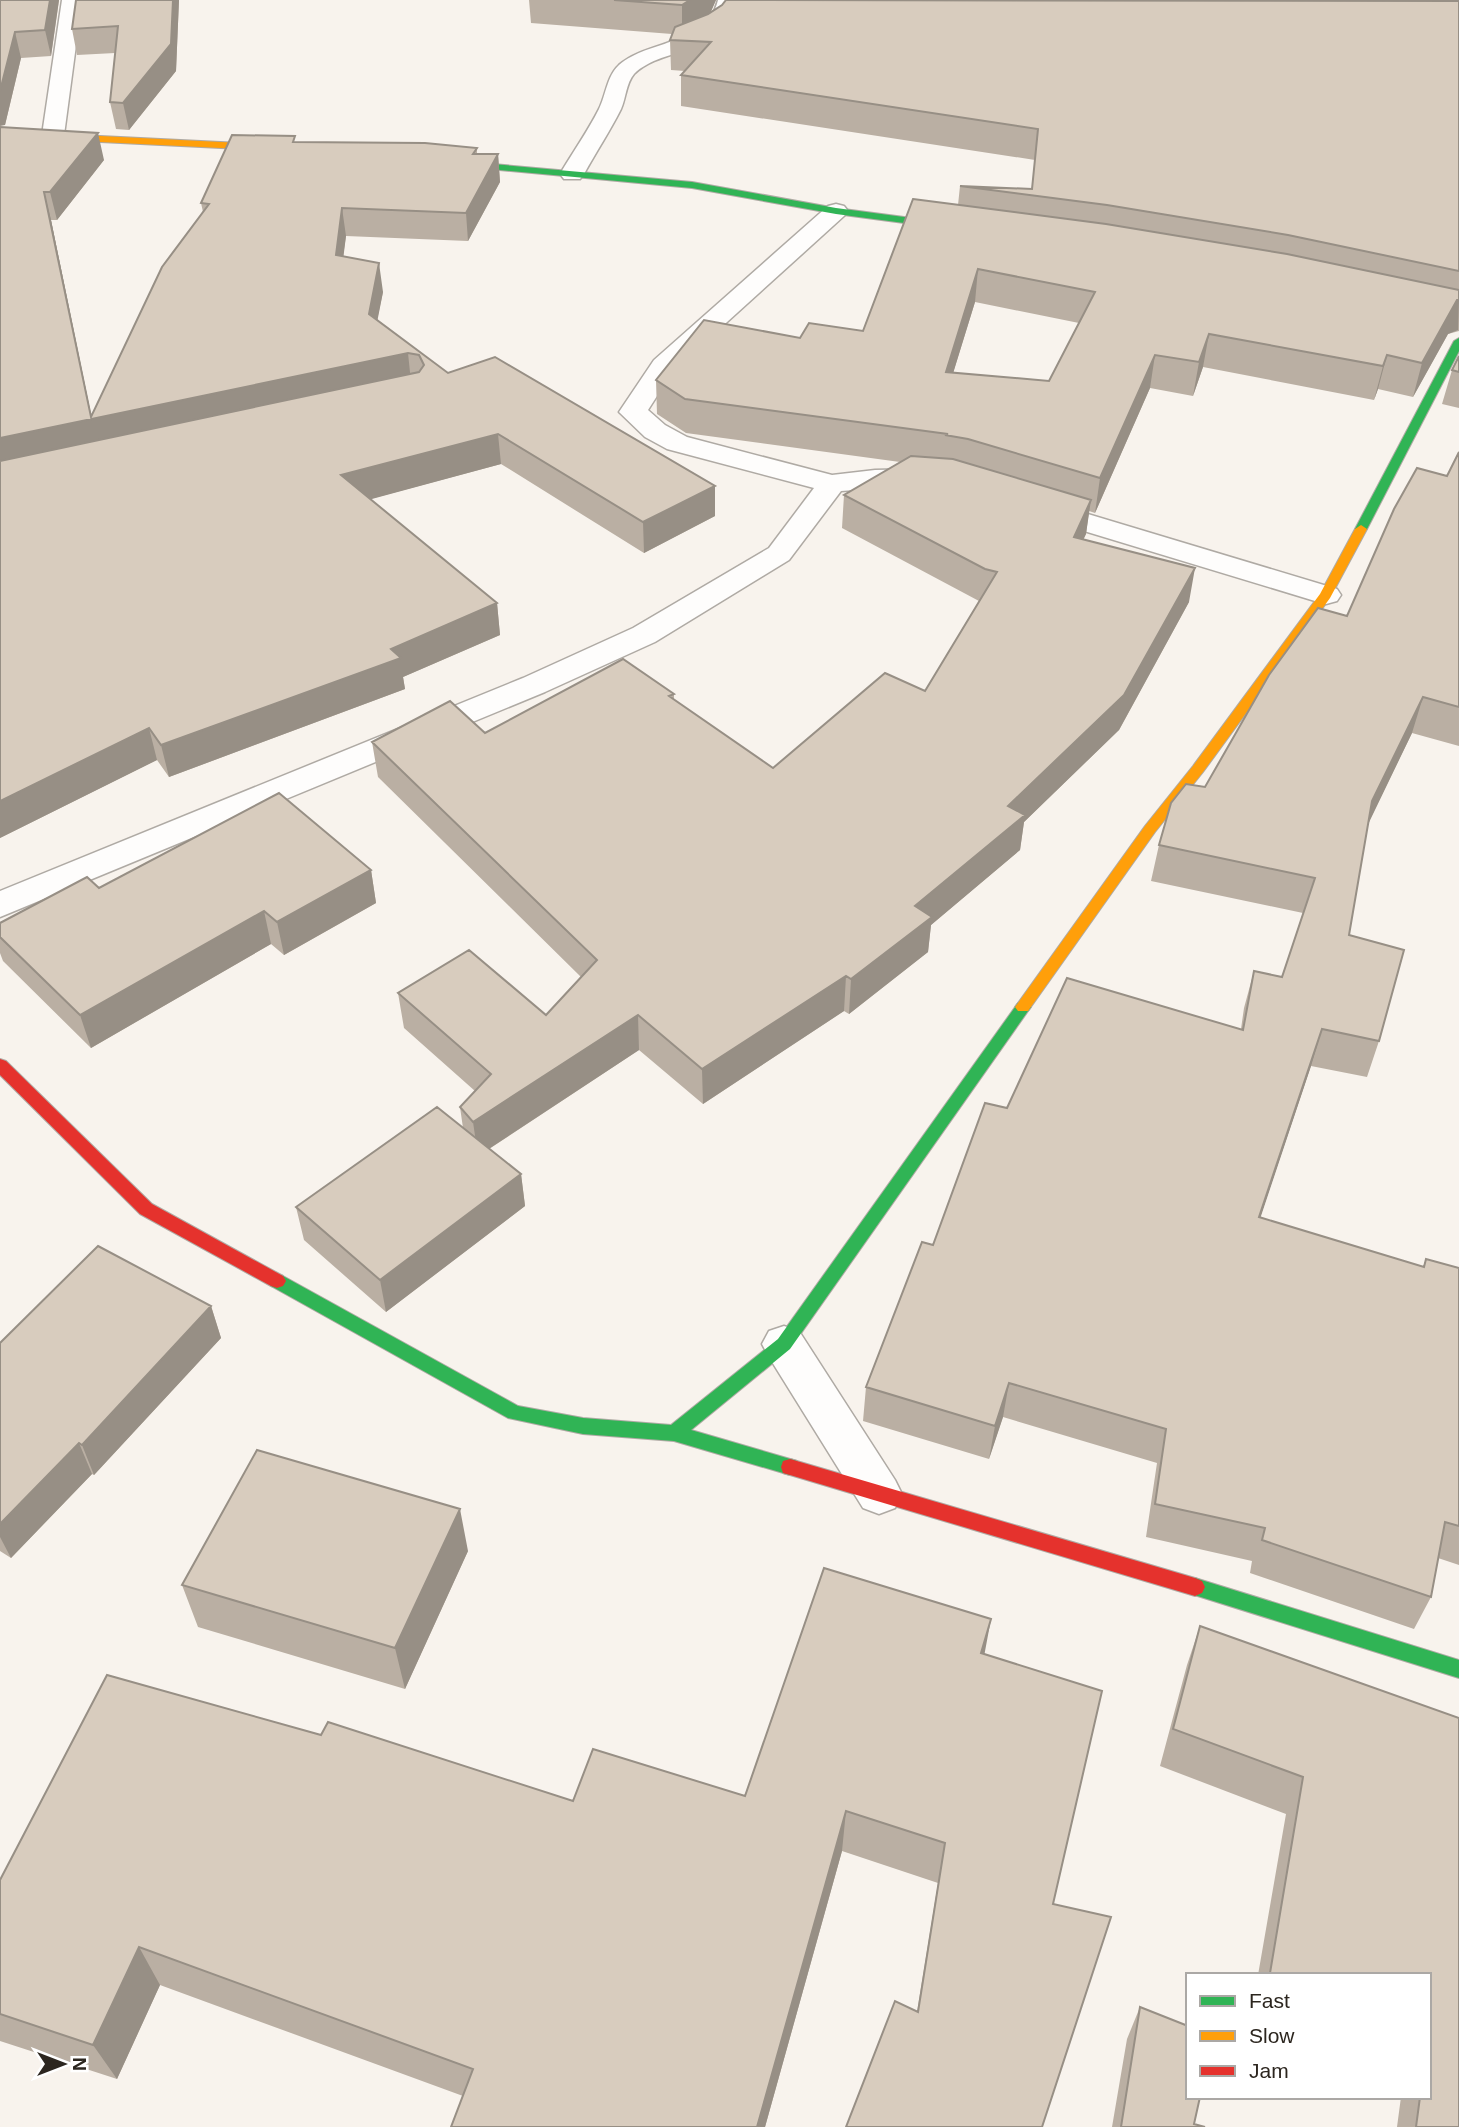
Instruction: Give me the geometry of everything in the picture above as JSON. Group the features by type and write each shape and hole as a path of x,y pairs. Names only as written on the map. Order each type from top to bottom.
{"street":[{"path":"53,135 72,0"},
{"path":"572,174 611,107 618,84 626,70 651,56 691,43 700,37 724,17 728,0"},
{"path":"0,134 294,149"},
{"path":"433,162 692,185 836,211 969,229"},
{"path":"836,211 663,366 632,412 655,431 677,443 832,484 918,477 954,482"},
{"path":"674,1433 785,1344 1150,829 1198,769 1325,595 1459,341"},
{"path":"0,905 534,685 644,635 779,554 832,484"},
{"path":"1007,498 1325,595"},
{"path":"0,1065 146,1209 514,1413 583,1426 674,1433 1349,1633 1459,1670"},
{"path":"785,1344 879,1494"}],"building":[{"path":"0,0 50,0 45,30 15,32 0,91"},
{"path":"76,0 173,0 171,44 123,103 110,102 118,26 72,29"},
{"path":"614,0 690,0 682,5"},
{"path":"726,0 1459,1 1459,271 1288,235 1107,205 960,186 1032,189 1038,129 681,75 711,42 670,40 675,27 708,14"},
{"path":"0,127 98,133 50,192 44,192 91,417 162,267 209,204 201,203 232,135 295,136 293,142 425,143 477,148 473,154 498,154 466,213 342,208 336,255 379,263 369,314 448,373 495,357 715,486 643,522 498,434 341,475 497,603 391,649 401,658 161,745 149,728 0,801 0,461 419,372 424,365 419,355 408,353 0,438"},
{"path":"913,199 1106,224 1287,254 1459,290 1459,300 1422,363 1387,355 1383,366 1209,334 1199,362 1155,355 1100,478 968,439 945,435 948,434 685,399 656,380 704,320 800,338 809,323 863,331","holes":["978,269 1095,292 1049,381 946,372"]},
{"path":"1459,356 1459,372 1452,370"},
{"path":"1459,452 1459,707 1423,697 1372,801 1349,935 1404,950 1379,1041 1322,1029 1259,1217 1424,1267 1426,1259 1459,1268 1459,1526 1445,1522 1431,1597 1262,1540 1265,1528 1155,1504 1166,1429 1009,1383 995,1426 866,1387 922,1242 933,1245 985,1103 1007,1108 1067,978 1243,1030 1254,971 1282,977 1315,878 1159,845 1171,803 1186,784 1205,787 1269,675 1318,608 1347,616 1394,509 1417,468 1447,476"},
{"path":"911,456 953,459 1091,500 1074,537 1195,568 1124,695 1008,806 1025,815 915,906 932,917 851,979 846,976 702,1069 638,1015 473,1122 460,1107 491,1074 398,993 469,950 546,1015 597,960 372,742 450,701 485,733 623,659 674,694 669,696 773,768 885,673 925,691 997,572 985,569 844,495"},
{"path":"279,793 371,870 277,922 264,911 80,1015 0,937 0,923 87,877 99,888"},
{"path":"437,1107 521,1174 380,1280 296,1207"},
{"path":"98,1246 211,1306 82,1445 79,1443 0,1524 0,1343"},
{"path":"257,1450 460,1509 395,1648 182,1585"},
{"path":"824,1568 991,1619 981,1653 1102,1691 1053,1904 1111,1917 1042,2127 846,2127 895,2001 918,2012 945,1843 846,1811 757,2127 451,2127 473,2069 139,1947 93,2045 0,2014 0,1880 107,1675 321,1735 328,1722 573,1801 593,1749 745,1796"},
{"path":"1200,1626 1459,1718 1459,2127 1416,2127 1420,2099 1431,2099 1431,1973 1270,1973 1303,1777 1173,1729"},
{"path":"1140,2007 1186,2025 1186,2099 1200,2099 1194,2124 1205,2127 1121,2127"}],"traffic: fast":[{"path":"448,163 692,185 836,211 957,227"},
{"path":"1361,529 1459,341"},
{"path":"674,1433 784,1344 1023,1007"},
{"path":"277,1281 514,1413 583,1426 674,1433 790,1467"},
{"path":"1195,1587 1459,1669"}],"traffic: slow":[{"path":"0,134 280,148"},
{"path":"1023,1007 1150,829 1198,769 1326,595 1361,529"}],"traffic: jam":[{"path":"0,1065 146,1209 277,1281"},
{"path":"790,1467 1195,1587"}]}
